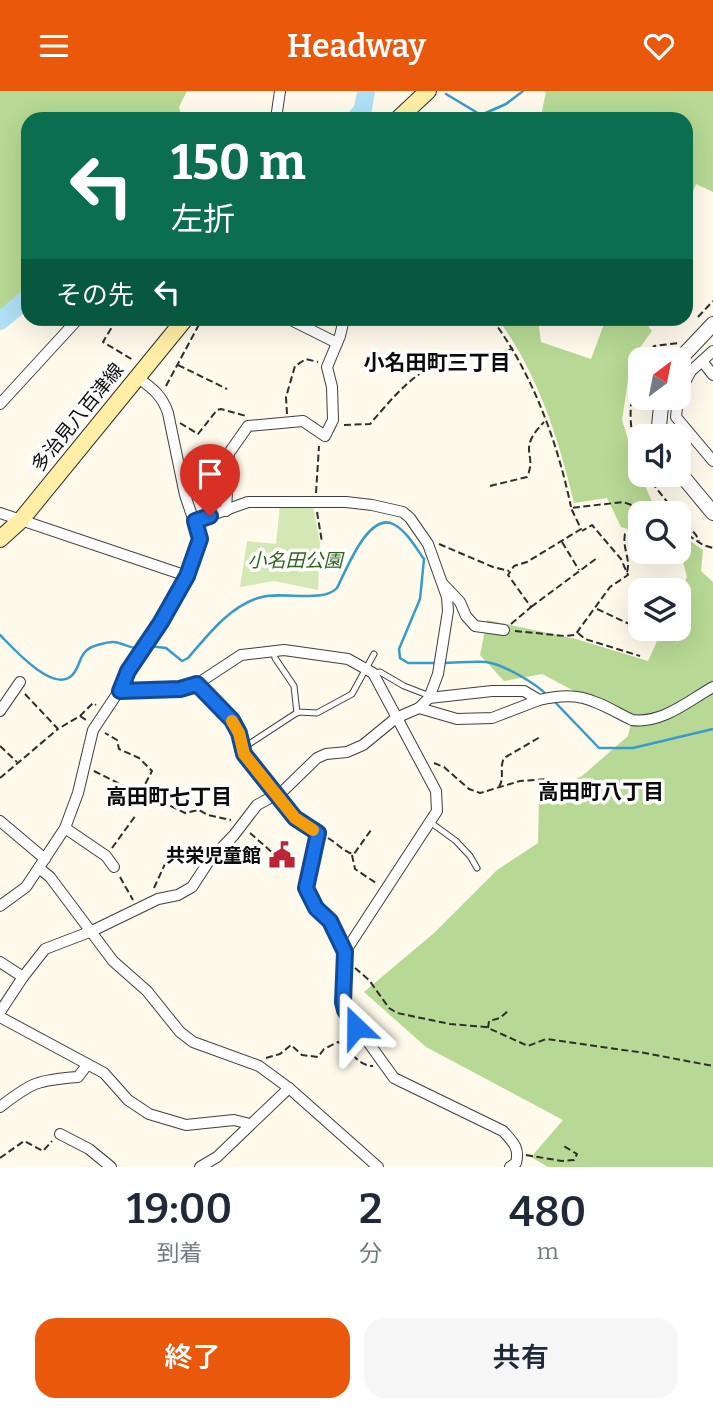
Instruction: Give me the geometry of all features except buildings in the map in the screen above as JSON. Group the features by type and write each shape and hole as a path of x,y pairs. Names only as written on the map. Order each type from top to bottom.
{"main road":[{"path":"406,112 428,91"},
{"name":"多治見八百津線","path":"0,539 21,520 179,326"}],"street":[{"path":"277,112 280,91"},
{"path":"691,348 713,324"},
{"path":"0,404 72,326"},
{"path":"303,326 337,343"},
{"path":"226,511 229,453 248,426 303,421 325,436 333,420 328,364 342,326"},
{"path":"691,373 713,351"},
{"path":"702,361 713,375"},
{"path":"0,906 26,887 65,828 78,793 95,728 120,691 128,671 187,576 200,539 185,495 169,419 161,396 141,372"},
{"path":"677,410 676,417 713,461"},
{"path":"691,486 713,513"},
{"path":"0,1012 45,949 92,931 158,899 178,895 192,887 209,861 257,806 278,794 317,758 326,754 347,752 363,745 396,718 419,708 429,697 439,669 448,611 442,583 428,544 410,518 402,513 372,505 248,502 195,521"},
{"path":"0,513 187,576"},
{"path":"442,583 460,601 466,616 475,626 504,630"},
{"path":"120,691 180,689 197,684 241,655 274,651 348,659 370,671 436,791 437,811 345,954"},
{"path":"197,684 232,720 244,754 295,818 318,833 306,888 316,908 330,921 345,954 345,1010 394,1077 503,1131 519,1153 516,1163 510,1167"},
{"path":"0,711 18,685"},
{"path":"419,708 457,719 492,718 541,699 576,695 632,720 641,721 661,717 713,687"},
{"path":"429,697 524,691 541,699"},
{"path":"0,821 42,864 113,961 146,991 180,1032 193,1041 259,1066 289,1088 378,1167"},
{"path":"65,828 87,841 107,857 114,867"},
{"path":"0,962 23,977"},
{"path":"0,1017 104,1073 128,1100 149,1114 186,1125 234,1120 250,1124"},
{"path":"0,1107 23,1089 44,1080 78,1077 87,1065"},
{"path":"200,1167 217,1157 289,1088"},
{"path":"60,1134 89,1149 111,1167"}],"lane":[{"path":"274,651 275,658 294,686 297,713"},
{"path":"243,748 297,713 317,713 352,694 370,671 374,654"},
{"path":"370,671 380,672 429,697"},
{"path":"429,822 456,841 477,867"}],"path":[{"path":"698,317 713,301"},
{"path":"113,326 103,342 141,372"},
{"path":"161,396 198,326"},
{"path":"497,326 513,348 545,421 563,468 571,508 581,529"},
{"path":"653,347 681,343 682,347"},
{"path":"331,425 370,423 407,384 446,361 491,355 513,348"},
{"path":"285,421 288,409 286,397 295,366 306,359 328,364"},
{"path":"177,365 227,389"},
{"path":"169,419 174,419 198,434 220,409 245,416 256,425"},
{"path":"490,486 527,477 531,468 527,451 529,440 545,421"},
{"path":"322,542 316,502 318,449 325,436"},
{"path":"655,487 666,501"},
{"path":"571,508 623,502 628,504"},
{"path":"531,607 508,575 510,571 514,566 527,562 592,525 621,559 627,573"},
{"path":"691,529 699,542"},
{"path":"628,535 625,534 623,543 628,559"},
{"path":"691,537 713,548"},
{"path":"433,540 482,562 510,571"},
{"path":"562,541 580,571"},
{"path":"504,630 597,558"},
{"path":"504,630 565,636 577,632 610,587 627,573 630,564"},
{"path":"596,609 628,624"},
{"path":"577,632 585,639 640,656"},
{"path":"18,685 58,730"},
{"path":"0,778 93,703 105,711"},
{"path":"80,716 117,740 119,749 139,758 152,771 141,792"},
{"path":"498,787 502,782 501,764 504,758 540,737"},
{"path":"0,746 17,762"},
{"path":"423,767 435,763 444,767 469,789 480,793 520,781 549,779"},
{"path":"83,768 185,813 198,810 241,825 274,854"},
{"path":"107,857 122,831 136,815"},
{"path":"352,854 371,830"},
{"path":"318,833 352,854 355,869 386,890"},
{"path":"114,867 143,907 165,864"},
{"path":"345,954 369,980 389,1008 397,1013 450,1024 488,1028 528,1046 546,1039 713,1066"},
{"path":"488,1028 489,1021 500,1018 509,1010"},
{"path":"245,1061 249,1058 271,1058 291,1045 302,1055 318,1057 328,1045 338,1042 358,1063 369,1066 384,1065"},
{"path":"0,1158 24,1141 43,1151 51,1140 56,1143 60,1134"},
{"path":"519,1153 562,1161 574,1160 577,1154 562,1146"}],"green space":[{"path":"0,91 187,91 179,107 180,112 21,112 21,294 0,317"},
{"path":"546,91 713,91 713,192 696,184 693,192 693,112 542,112"},
{"path":"503,326 539,326 541,342 591,359 603,326 648,326 652,331 640,347 628,347 628,380 622,420 628,439 628,487 646,487 652,501 628,501 628,529 621,527 607,498 574,503 554,431 524,361"},
{"name":"小名田公園","path":"280,505 313,506 320,543 318,590 274,581 240,587 247,541 276,544"},
{"path":"691,542 703,550 701,571 713,582 713,1167 548,1167 531,1157 563,1120 426,1047 364,992 434,933 497,870 538,843 539,798 582,776 628,736 633,714 576,692 542,674 504,681 480,655 487,620 576,639 648,661 657,641 691,641 691,578 687,577 684,564 691,564"}],"waterway":[{"path":"361,112 366,91"},
{"path":"488,112 506,104 523,91"},
{"path":"446,94 476,112"},
{"path":"0,321 21,304"},
{"path":"149,646 166,648 182,661 188,658 228,615 247,603 267,596 330,593 337,588 352,556 368,533 385,522 395,525 403,532 424,559 420,599 399,649 400,658 408,663 435,663"},
{"path":"0,635 33,666 53,678 62,680 76,671 84,653 92,647 113,642 139,648"},
{"path":"442,663 481,662 501,666 548,696"},
{"path":"553,700 599,748 633,748 713,729"}],"slow traffic":[{"path":"232,721 239,733 244,754 295,818 313,830"}],"place":[{"name":"共栄児童館","path":"282,855"}],"district":[{"name":"小名田町三丁目","path":"437,363"},
{"name":"高田町八丁目","path":"601,792"},
{"name":"高田町七丁目","path":"169,797"}],"route":[{"path":"210,516 195,521 200,539 187,576 161,622 128,671 120,691 180,689 197,684 232,720 239,733 244,754 295,818 318,833 310,880 306,888 316,908 330,921 345,952 343,1002 356,1027"}]}
